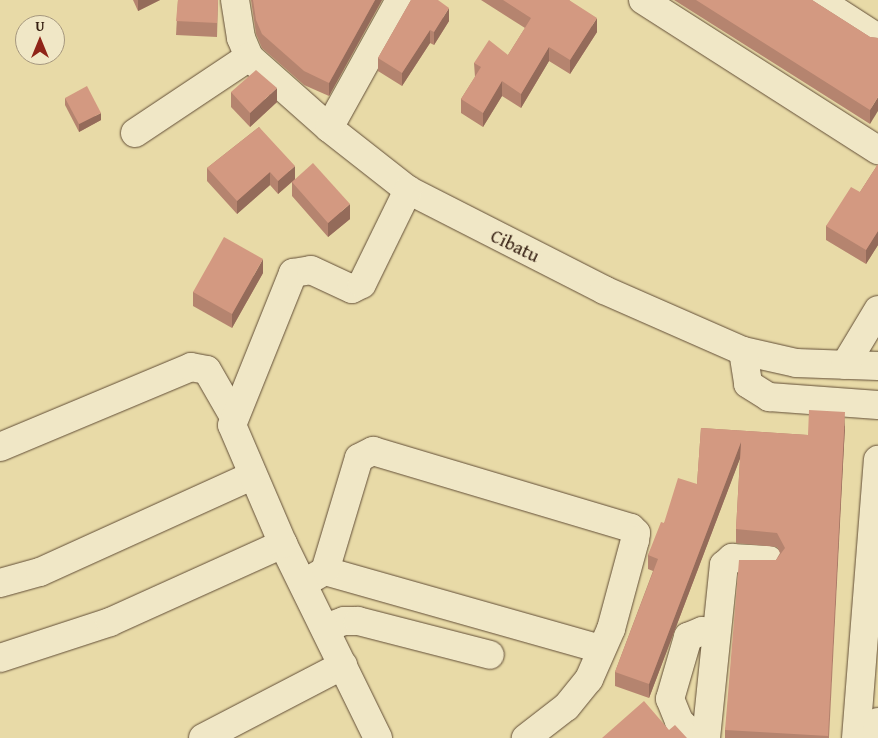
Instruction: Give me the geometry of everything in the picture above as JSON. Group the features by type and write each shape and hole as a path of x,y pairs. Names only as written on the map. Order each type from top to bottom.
{"street":[{"name":"Cibatu","path":"235,0 241,38 249,57 328,128 408,190 604,290 743,351 796,363 878,366"},
{"path":"328,128 400,0"},
{"path":"643,0 878,150"},
{"path":"819,0 878,38"},
{"path":"135,133 249,57"},
{"path":"378,738 325,628 314,577 284,544 252,476 234,434 234,417 293,272 311,270 352,289 362,284 408,190"},
{"path":"845,365 878,310"},
{"path":"743,351 748,384 769,397 878,405"},
{"path":"0,448 191,367 207,370 234,417"},
{"path":"314,577 359,458 373,451 631,528 636,532 635,540 611,629 589,679 539,734"},
{"path":"856,738 878,460"},
{"path":"0,583 40,572 252,476"},
{"path":"0,658 110,622 284,544"},
{"path":"706,738 714,633 727,560 769,560"},
{"path":"314,577 601,649"},
{"path":"325,628 344,621 358,621 490,655"},
{"path":"696,738 679,721 670,699 688,637 702,631 714,633"},
{"path":"203,738 343,665"},
{"path":"877,738 878,722"}],"building":[{"path":"178,0 218,0 217,23 176,21"},
{"path":"253,0 375,0 329,83 304,71 262,34 256,20"},
{"path":"411,0 438,0 449,8 434,32 430,30 402,73 378,58"},
{"path":"503,0 569,0 597,18 570,60 549,47 521,94 502,81 483,113 461,99 481,67 474,63 489,40 508,55 531,18"},
{"path":"696,0 812,0 870,37 878,38 878,97 870,110"},
{"path":"256,70 277,88 250,113 231,92"},
{"path":"87,86 101,113 79,124 65,98"},
{"path":"259,127 295,166 278,181 270,172 237,201 207,168"},
{"path":"313,163 350,204 328,223 292,182"},
{"path":"878,164 878,231 866,250 826,226 851,187 860,192"},
{"path":"224,237 263,259 232,314 193,292"},
{"path":"809,410 845,412 828,736 725,730 739,560 776,560 785,548 777,533 736,529 741,442 649,684 615,672 658,559 648,555 661,522 664,523 678,478 697,484 701,428 808,435"},
{"path":"644,701 669,730 675,725 687,738 602,738"}]}
